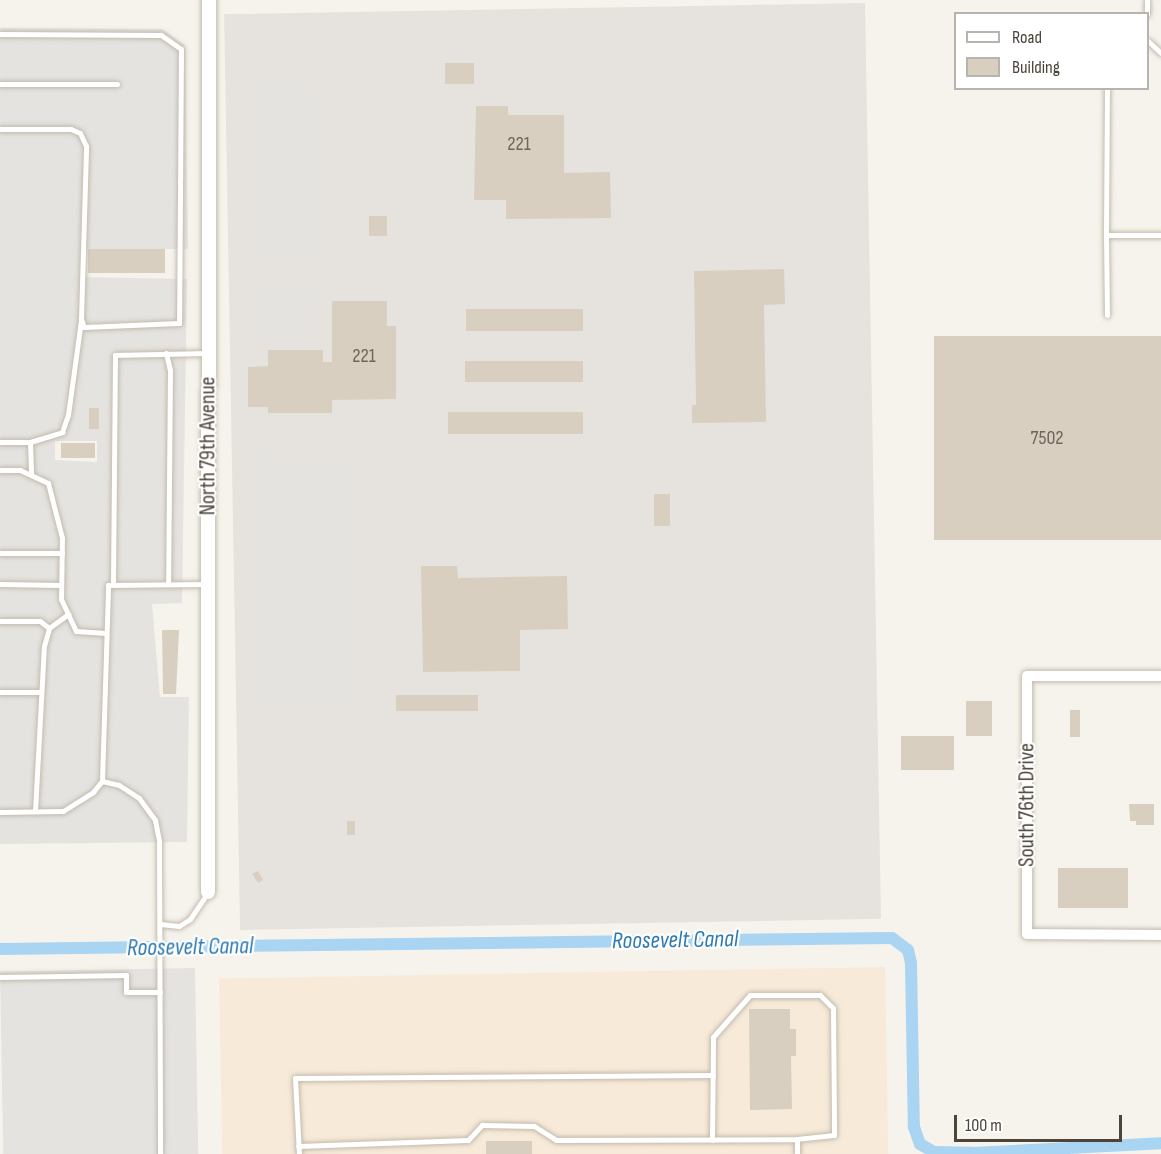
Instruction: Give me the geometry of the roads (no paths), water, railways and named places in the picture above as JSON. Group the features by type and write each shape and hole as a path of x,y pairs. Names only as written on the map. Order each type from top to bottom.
{"street":[{"name":"North 79th Avenue","path":"208,892 209,0"},
{"name":"South 76th Drive","path":"1161,676 1027,676 1027,934 1161,935"}],"lane":[{"path":"0,34 161,35 181,49 179,323 91,328 84,327 81,319"},
{"path":"1149,42 1161,53"},
{"path":"0,84 117,84"},
{"path":"1107,90 1107,315"},
{"path":"0,129 71,129 80,133 86,146 81,319 65,425 56,436 30,442 0,442"},
{"path":"1106,235 1161,235"},
{"path":"166,353 170,370 168,584"},
{"path":"0,812 63,811 93,792 102,781 105,592 113,583 115,355 207,353"},
{"path":"30,442 31,475"},
{"path":"0,470 20,470 48,483 62,538 61,599 76,631 106,633"},
{"path":"0,553 62,553"},
{"path":"113,583 208,584"},
{"path":"0,585 61,585"},
{"path":"35,811 44,646 50,628 68,614"},
{"path":"0,621 40,621 50,628"},
{"path":"0,692 41,692"},
{"path":"102,781 119,785 139,798 155,820 159,841 160,1154"},
{"path":"160,924 179,926 190,919 208,892"},
{"path":"0,977 126,975 126,992 160,992"},
{"path":"298,1146 468,1140 482,1125 534,1126 556,1140 712,1140 797,1139 834,1135 833,1008 820,995 750,994 713,1037 712,1140"},
{"path":"298,1154 295,1078 712,1075"},
{"path":"797,1139 797,1154"}],"waterway":[{"name":"Roosevelt Canal","path":"0,949 892,938 908,950 911,963 914,1127 920,1144 934,1152 973,1153 1161,1143"}]}
